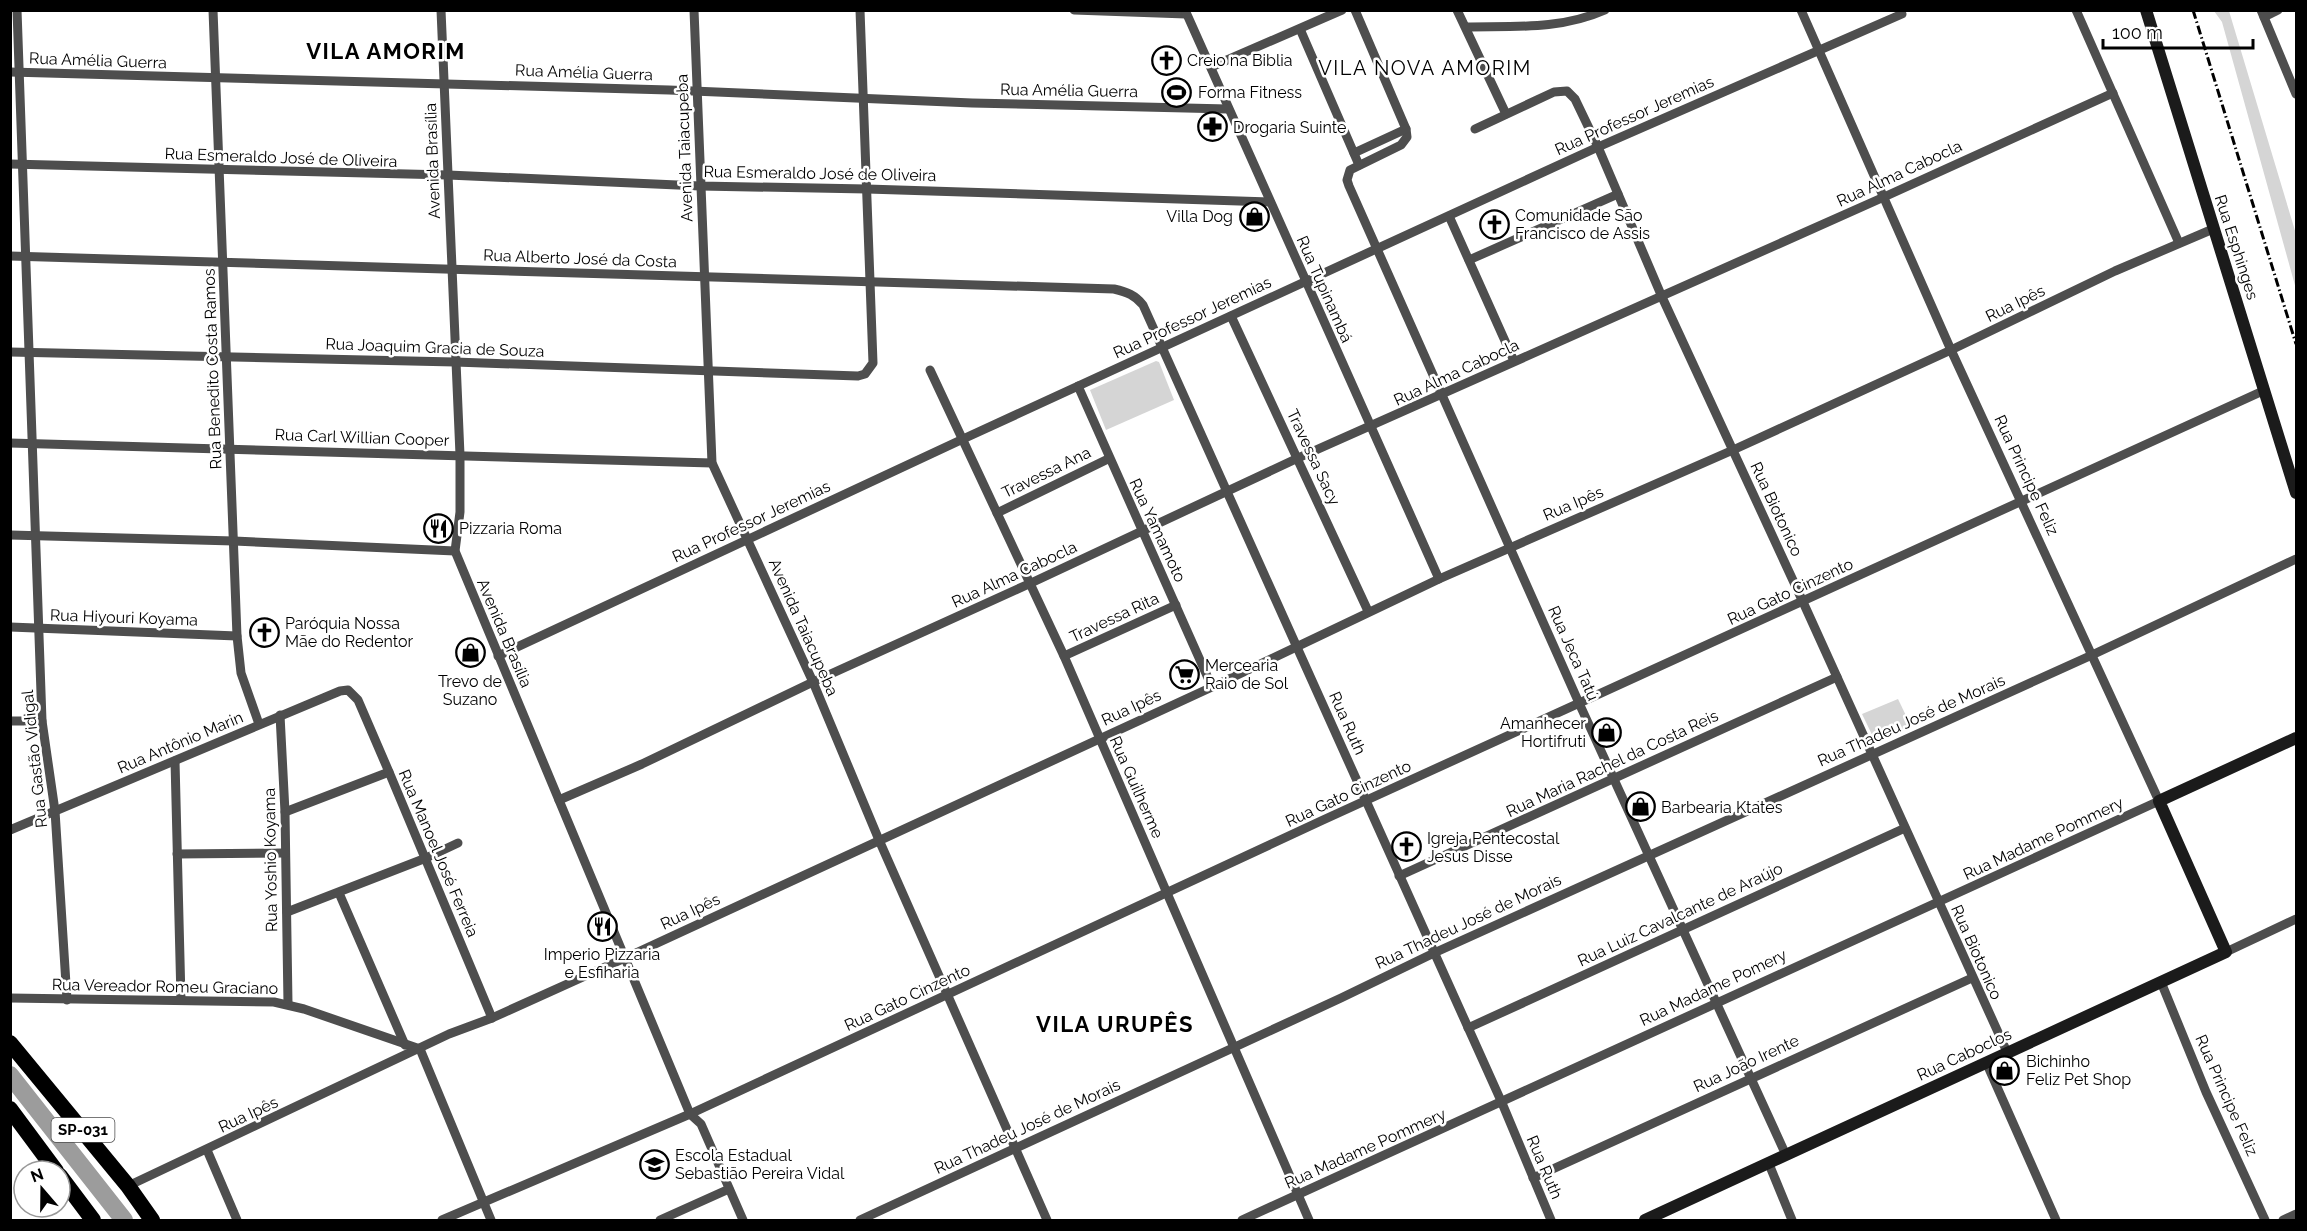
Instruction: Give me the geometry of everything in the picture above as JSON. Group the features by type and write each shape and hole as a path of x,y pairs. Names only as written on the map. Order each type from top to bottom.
{"highway":[{"name":"SP-031","path":"10,1043 128,1186 152,1221"},
{"name":"SP-031","path":"10,1109 47,1159"},
{"path":"72,1192 93,1221"}],"street":[{"name":"Rua Gastão Vidigal","path":"17,10 15,72 27,256 42,721 55,811 67,1000"},
{"name":"Rua Benedito Costa Ramos","path":"213,10 237,636 241,673 259,724"},
{"name":"Avenida Brasília","path":"441,10 459,455 460,512 455,552 690,1114 701,1124 743,1221"},
{"name":"Avenida Taiacupeba","path":"694,10 712,463 813,682 879,840 1047,1221"},
{"path":"860,10 869,282"},
{"path":"1074,10 1185,12"},
{"path":"1211,68 1342,10"},
{"path":"1300,29 1359,165 1401,145 1407,137 1406,129 1355,10"},
{"path":"1457,10 1506,114 1475,129"},
{"path":"1466,27 1554,26 1577,21 1605,10"},
{"name":"Rua Principe Feliz","path":"1801,10 1951,350 2226,952"},
{"path":"2076,10 2179,243"},
{"name":"Rua Esphinges","path":"2146,10 2296,493"},
{"path":"2278,10 2263,14 2296,93"},
{"name":"Rua Tupinambá","path":"1185,12 1439,579"},
{"name":"Rua Professor Jeremias","path":"498,656 1077,386 1598,147 1902,14"},
{"name":"Rua Amélia Guerra","path":"15,72 444,83 1228,109"},
{"name":"Rua Biotonico","path":"1506,114 1554,92 1561,90 1571,94 1598,147 1662,297 1734,450 2007,1052"},
{"name":"Rua Alma Cabocla","path":"559,800 642,764 813,682 1299,458 2113,93"},
{"path":"1354,153 1406,129"},
{"name":"Rua Esmeraldo José de Oliveira","path":"10,164 1270,202"},
{"name":"Rua Jeca Tatú","path":"1359,165 1350,170 1347,180 1579,703 1786,1155"},
{"path":"1469,260 1618,194"},
{"path":"1449,216 1514,361"},
{"name":"Rua Ipês","path":"128,1186 449,1034 492,1018 625,958 1212,687 1368,611 1510,546 1734,450 2115,271 2213,229"},
{"name":"Rua Alberto José da Costa","path":"10,256 1114,289 1128,292 1137,297 1143,305"},
{"name":"Rua Joaquim Gracia de Souza","path":"10,352 455,362 858,376 865,374 873,363 869,282"},
{"name":"Rua Ruth","path":"1143,305 1502,1103 1551,1221"},
{"name":"Travessa Sacy","path":"1231,316 1299,458 1368,611"},
{"name":"Rua Guilherme","path":"930,370 1064,656 1309,1221"},
{"name":"Rua Yamamoto","path":"1077,386 1212,687"},
{"name":"Rua Gato Cinzento","path":"442,1221 690,1114 1365,801 2265,390"},
{"name":"Rua Carl Willian Cooper","path":"10,443 712,463"},
{"name":"Travessa Ana","path":"997,513 1108,459"},
{"path":"10,535 234,541 455,552"},
{"name":"Rua Thadeu José de Morais","path":"860,1221 1648,854 2092,655 2296,559"},
{"name":"Travessa Rita","path":"1064,656 1176,605"},
{"name":"Rua Hiyouri Koyama","path":"10,627 237,636"},
{"name":"Rua Maria Rachel da Costa Reis","path":"1399,876 1837,677"},
{"name":"Rua Antônio Marin","path":"10,830 340,691 348,690 358,700"},
{"name":"Rua Manoel José Ferreia","path":"358,700 492,1018"},
{"name":"Rua Yoshio Koyama","path":"280,716 285,812 288,1004"},
{"path":"10,721 42,721"},
{"path":"2159,801 2296,738"},
{"path":"175,761 181,999"},
{"path":"285,812 390,772"},
{"name":"Rua Madame Pommery","path":"1938,902 2159,801"},
{"name":"Rua Luiz Cavalcante de Araújo","path":"1468,1028 1905,828"},
{"path":"287,912 426,858 458,843"},
{"path":"177,854 285,853"},
{"path":"339,893 405,1044"},
{"name":"Rua Madame Pomery","path":"1502,1103 1938,902"},
{"name":"Rua Caboclos","path":"1645,1221 2296,919"},
{"name":"Rua João Irente","path":"1533,1178 1972,978"},
{"name":"Rua Principe Feliz","path":"2161,982 2203,1085 2265,1221"},
{"name":"Rua Vereador Romeu Graciano","path":"10,998 274,1002 288,1004 420,1049"},
{"path":"420,1049 490,1221"},
{"path":"1986,1062 2056,1221"},
{"name":"Rua Madame Pommery","path":"1242,1221 1502,1103"},
{"path":"207,1150 237,1221"},
{"path":"1769,1164 1792,1221"},
{"path":"660,1221 729,1189"},
{"path":"2283,1221 2296,1214"}],"shaded area":[{"path":"2214,11 2229,11 2296,234 2296,289 2222,22"},
{"path":"1156,361 1159,362 1174,400 1106,430 1090,390"},
{"path":"1898,699 1911,726 1876,743 1862,714"}],"waterway":[{"path":"10,1075 124,1220"}],"railway":[{"path":"2193,10 2296,344"}],"place":[{"name":"Creio na Biblia","path":"1166,60"},
{"name":"Forma Fitness","path":"1177,92"},
{"name":"Drogaria Suinte","path":"1212,127"},
{"name":"Villa Dog","path":"1254,216"},
{"name":"Comunidade São Francisco de Assis","path":"1494,224"},
{"name":"Pizzaria Roma","path":"438,528"},
{"name":"Paróquia Nossa Mãe do Redentor","path":"264,632"},
{"name":"Trevo de Suzano","path":"470,653"},
{"name":"Mercearia Raio de Sol","path":"1184,674"},
{"name":"Amanhecer Hortifruti","path":"1607,732"},
{"name":"Barbearia Ktates","path":"1640,807"},
{"name":"Igreja Pentecostal Jesus Disse","path":"1406,847"},
{"name":"Imperio Pizzaria e Esfiharia","path":"602,926"},
{"name":"Bichinho Feliz Pet Shop","path":"2005,1070"},
{"name":"Escola Estadual Sebastião Pereira Vidal","path":"654,1164"}],"district":[{"name":"VILA AMORIM","path":"386,51"},
{"name":"VILA NOVA AMORIM","path":"1425,68"},
{"name":"VILA URUPÊS","path":"1115,1024"}]}
